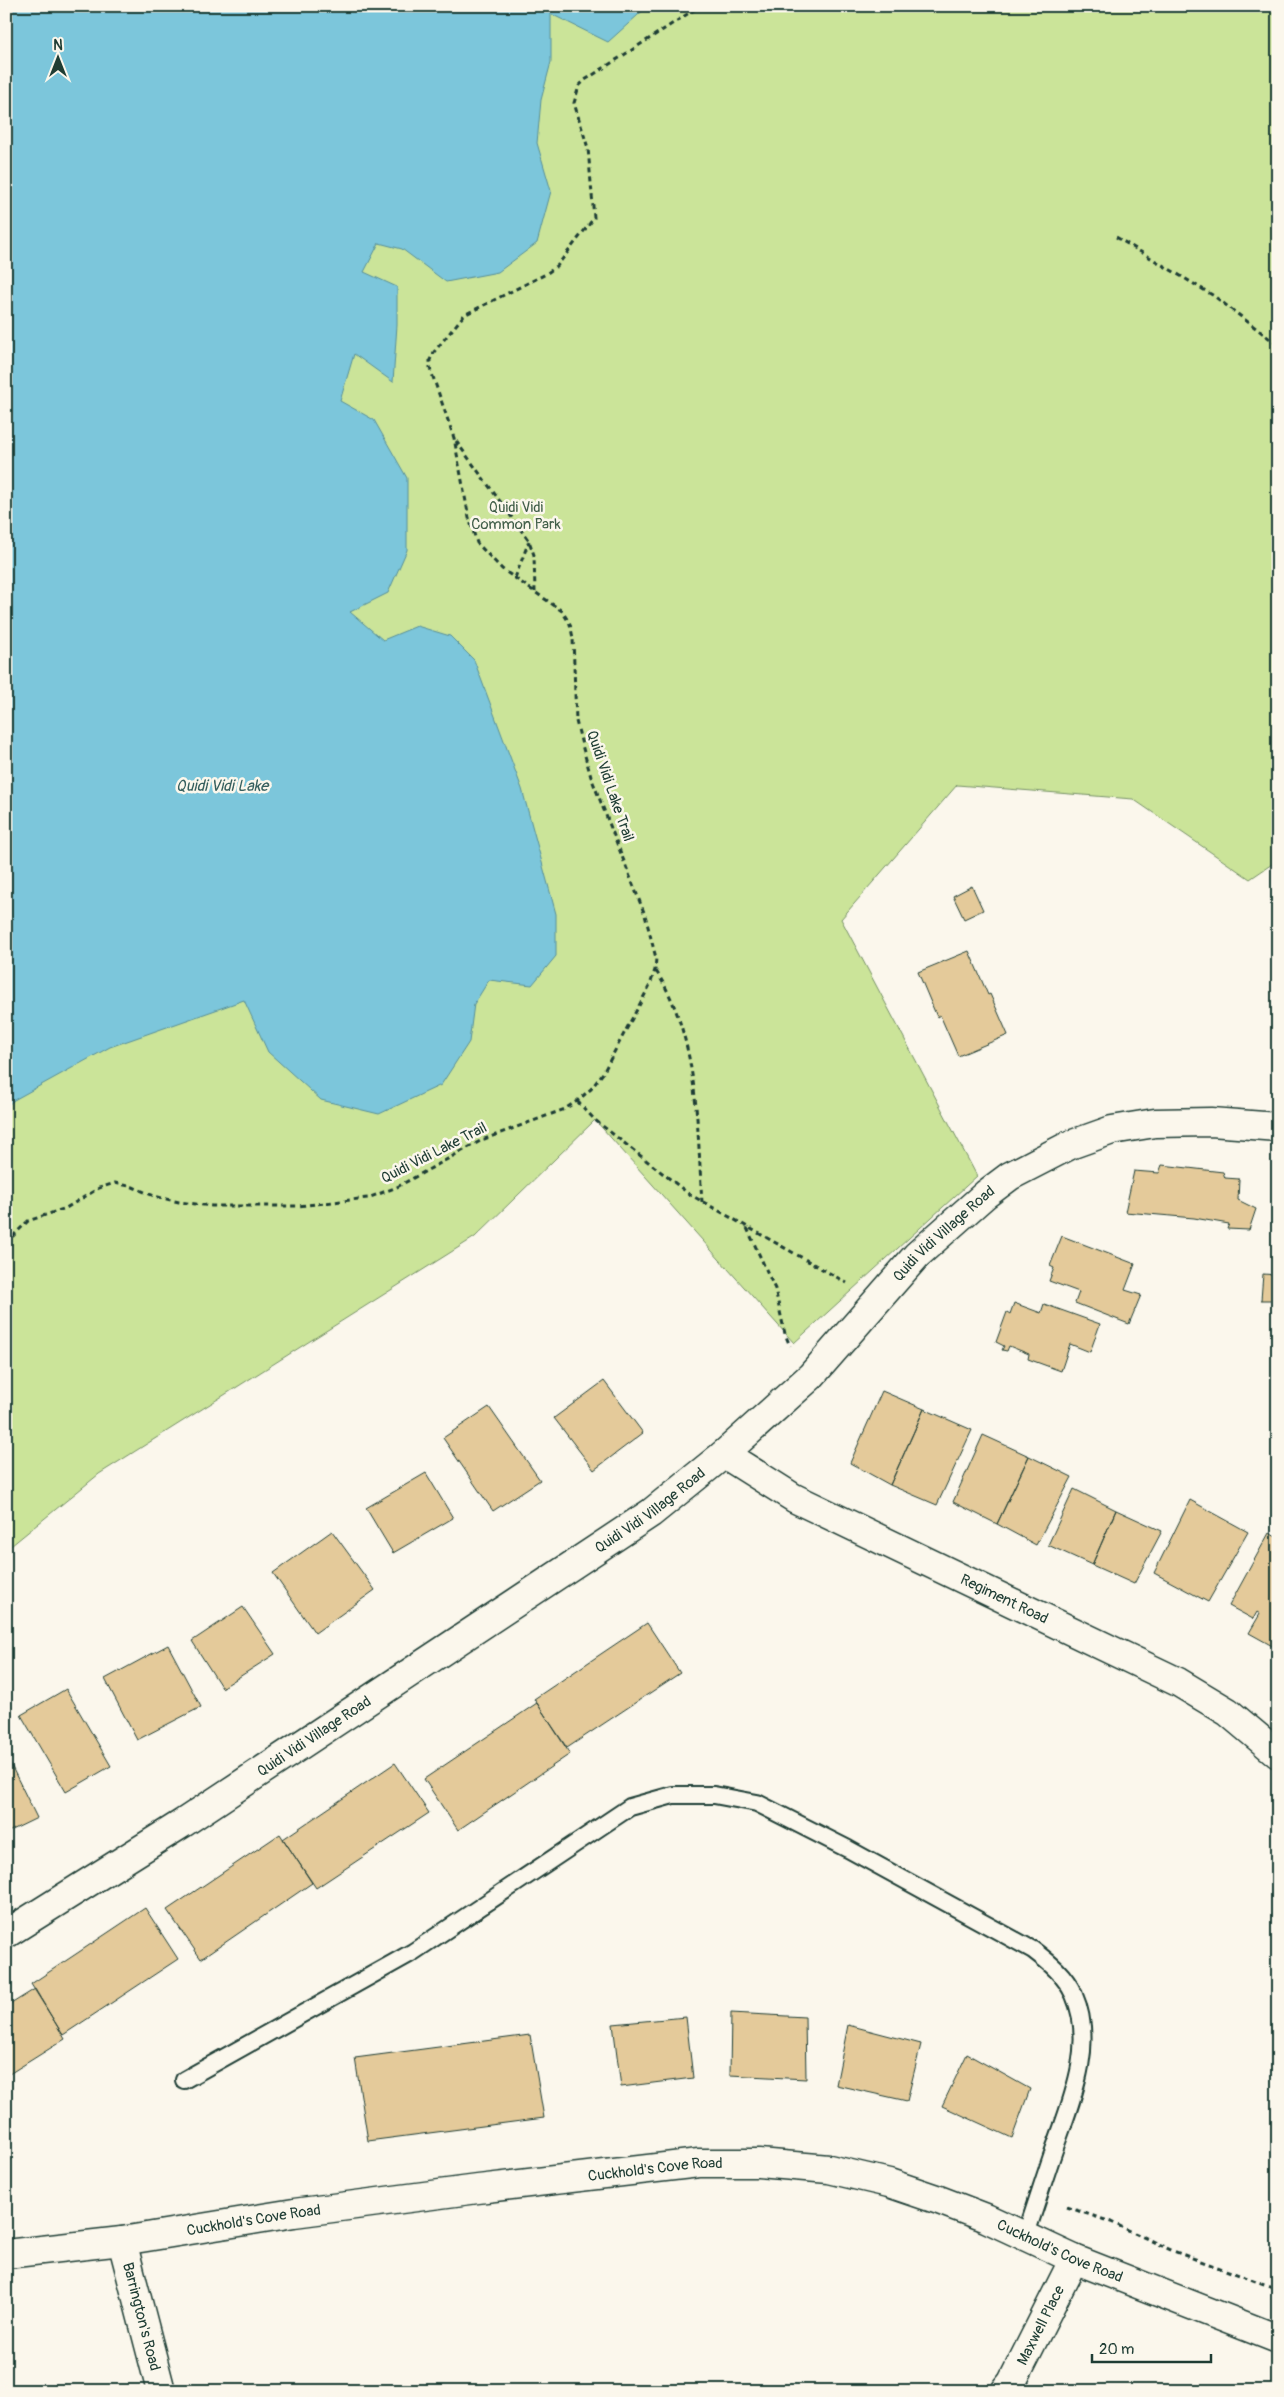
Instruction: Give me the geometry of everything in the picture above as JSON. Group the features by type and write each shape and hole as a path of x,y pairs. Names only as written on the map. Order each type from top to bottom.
{"street":[{"name":"Quidi Vidi Village Road","path":"6,1934 199,1812 651,1513 724,1454 812,1376 918,1255 986,1194 1010,1176 1070,1145 1112,1130 1155,1123 1211,1122 1278,1127"},
{"name":"Regiment Road","path":"724,1454 794,1498 1178,1682 1228,1712 1278,1754"},
{"name":"Cuckhold's Cove Road","path":"6,2254 122,2241 314,2210 478,2188 699,2163 759,2163 829,2169 889,2183 986,2218 1025,2238 1074,2259 1278,2339"},
{"name":"Barrington's Road","path":"122,2241 160,2391"},
{"name":"Maxwell Place","path":"1005,2391 1012,2382 1074,2259"}],"lane":[{"path":"184,2080 413,1952 630,1806 673,1795 714,1795 757,1803 848,1849 1033,1950 1059,1970 1074,1995 1081,2023 1082,2052 1074,2093 1025,2238"}],"path":[{"name":"Quidi Vidi Lake Trail","path":"6,1243 28,1221 66,1208 99,1188 115,1183 133,1186 154,1196 179,1202 212,1206 298,1206 368,1198 397,1187 482,1140 565,1108 591,1089 603,1073 655,970 656,958 645,915 591,777 580,737 576,721 573,638 570,624 562,612 502,569 477,543 469,518 454,438 430,368 430,360 434,352 464,315 546,274 557,266 594,218 588,148 574,103 579,86 585,80 700,6"},
{"path":"1116,237 1214,296 1278,345"},
{"path":"454,438 529,541 534,555 535,592"},
{"path":"515,578 529,541"},
{"path":"655,970 666,988 675,1009 688,1056 698,1114 702,1202"},
{"path":"577,1101 596,1120 689,1194 747,1228 844,1280 873,1306"},
{"path":"747,1228 775,1289 785,1334 797,1362 812,1376"},
{"path":"1067,2207 1111,2222 1173,2251 1278,2289"}],"green space":[{"name":"Quidi Vidi Common Park","path":"6,6 1278,6 1278,860 1250,879 1133,799 957,785 841,919 977,1176 794,1343 595,1120 475,1237 99,1474 6,1550"}],"water":[{"name":"Quidi Vidi Lake","path":"6,6 648,6 608,42 551,14 551,62 541,100 537,143 551,191 537,243 498,272 446,282 402,249 379,243 364,272 397,287 397,325 393,382 354,354 340,401 374,420 407,478 407,550 388,593 350,612 383,640 417,626 450,636 474,660 522,789 556,914 556,956 532,985 489,980 474,1004 469,1042 441,1085 379,1114 321,1100 268,1052 244,1000 110,1047 14,1100 6,1107"}],"building":[{"path":"972,886 983,910 964,919 953,896"},
{"path":"969,951 1008,1035 958,1056 940,1015 937,1017 918,972"},
{"path":"1162,1165 1223,1172 1225,1178 1239,1179 1238,1200 1256,1209 1249,1230 1227,1229 1229,1224 1194,1218 1125,1212 1134,1171 1159,1173"},
{"path":"1062,1236 1135,1264 1125,1290 1141,1295 1129,1324 1075,1303 1079,1292 1049,1281 1054,1268 1050,1266"},
{"path":"1263,1274 1278,1275 1278,1300 1261,1300"},
{"path":"1014,1303 1041,1313 1044,1304 1100,1324 1090,1352 1070,1344 1061,1371 1028,1359 1029,1354 1009,1346 1007,1351 1002,1350 1004,1346 996,1342 1007,1312 1010,1314"},
{"path":"604,1381 643,1433 594,1470 554,1418"},
{"path":"882,1391 924,1409 890,1485 850,1463"},
{"path":"489,1407 540,1480 493,1511 443,1438"},
{"path":"924,1409 972,1430 937,1505 890,1485"},
{"path":"983,1435 1029,1456 997,1524 953,1502"},
{"path":"1029,1456 1072,1477 1036,1545 997,1524"},
{"path":"426,1473 453,1518 393,1553 366,1508"},
{"path":"1074,1489 1116,1510 1092,1565 1048,1545"},
{"path":"1190,1500 1248,1532 1208,1602 1154,1573"},
{"path":"1116,1510 1162,1531 1134,1584 1092,1565"},
{"path":"332,1531 375,1590 315,1633 273,1573"},
{"path":"1269,1533 1278,1538 1276,1648 1249,1633 1260,1614 1257,1612 1253,1619 1229,1606"},
{"path":"243,1607 275,1654 222,1688 192,1641"},
{"path":"647,1623 680,1673 567,1748 534,1699"},
{"path":"168,1645 201,1707 137,1740 105,1679"},
{"path":"66,1689 111,1766 66,1792 21,1715"},
{"path":"537,1703 570,1754 458,1830 424,1779"},
{"path":"6,1755 37,1818 6,1833"},
{"path":"395,1763 429,1813 316,1888 283,1839"},
{"path":"280,1834 312,1883 201,1959 167,1910"},
{"path":"145,1908 178,1959 63,2035 31,1984"},
{"path":"35,1989 65,2039 6,2076 6,2007"},
{"path":"731,2013 805,2017 806,2079 730,2075"},
{"path":"686,2017 693,2078 621,2087 613,2024"},
{"path":"848,2025 921,2044 907,2101 836,2085"},
{"path":"530,2035 544,2118 368,2141 355,2058"},
{"path":"967,2054 1030,2089 1012,2138 942,2106"}]}
